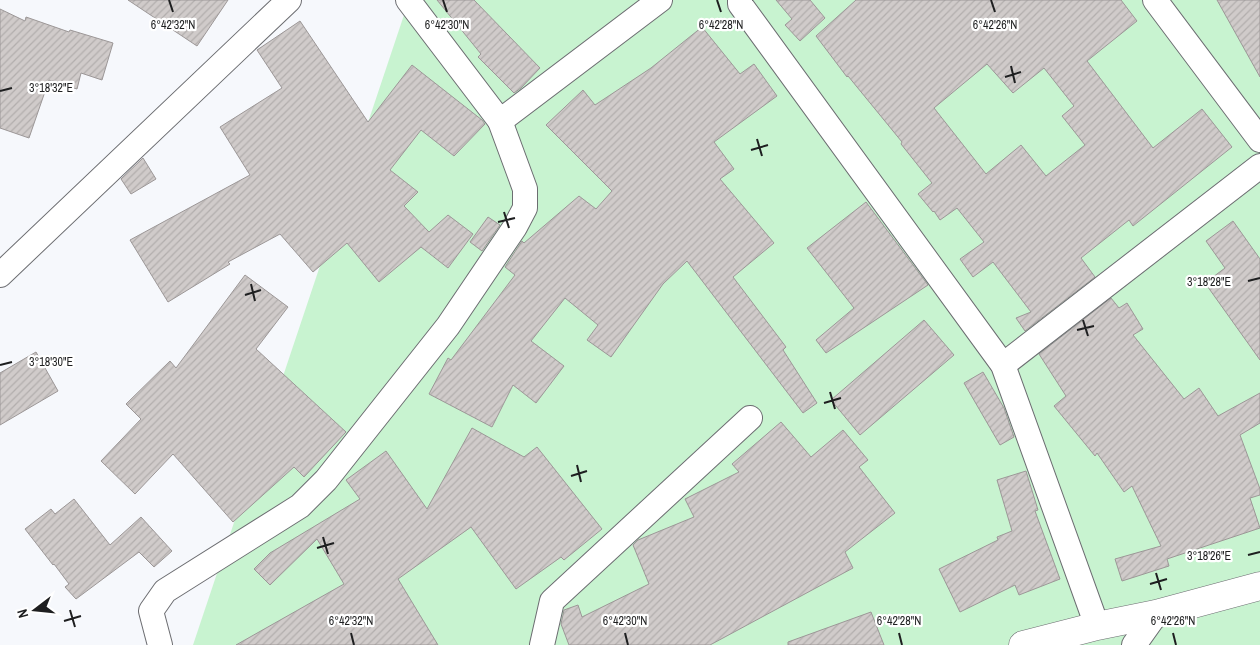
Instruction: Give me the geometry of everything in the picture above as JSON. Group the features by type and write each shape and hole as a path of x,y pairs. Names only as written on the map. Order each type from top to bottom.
{"main road":[{"path":"1022,645 1097,626 1156,614 1260,586"}],"street":[{"path":"0,275 289,0"},
{"path":"160,645 151,611 165,591 300,506 326,480 448,326 515,227 525,208 525,189 500,121 408,0"},
{"path":"500,121 660,0"},
{"path":"740,0 740,4 1003,365 1097,626"},
{"path":"1155,0 1260,140"},
{"path":"1003,365 1260,166"},
{"path":"542,645 552,601 750,418"},
{"path":"1134,645 1156,614"}],"green space":[{"path":"409,0 1260,0 1260,645 193,645"}],"building":[{"path":"128,0 228,0 197,46"},
{"path":"437,0 474,0 540,68 514,93 478,57 481,54"},
{"path":"776,0 810,0 825,18 800,41 785,25 792,19"},
{"path":"856,0 1121,0 1137,21 1087,61 1153,148 1202,109 1232,147 1133,226 1129,220 1081,258 1095,277 1025,331 1016,318 1031,312 993,262 973,277 960,259 984,242 957,208 940,220 918,194 932,183 901,144 902,142 847,77 816,36","holes":["987,64 1013,93 1044,68 1074,106 1062,116 1085,145 1046,176 1021,145 986,174 934,108"]},
{"path":"1217,0 1260,0 1260,77"},
{"path":"0,9 25,21 26,17 69,32 70,30 113,43 102,80 81,73 77,89 49,80 29,138 0,128"},
{"path":"300,21 368,122 412,65 482,120 485,124 454,156 421,130 390,170 418,192 404,206 429,232 448,215 473,234 448,268 421,247 379,282 347,243 313,272 280,234 228,262 230,264 168,302 130,240 250,175 220,127 282,88 257,50"},
{"path":"702,27 740,74 754,64 777,96 714,142 734,169 720,179 774,243 733,277 786,347 783,350 817,403 803,413 687,261 663,284 611,357 587,340 598,325 565,298 531,341 564,366 536,403 513,385 492,427 429,394 448,358 451,360 515,275 505,267 522,241 524,243 579,196 596,209 612,191 546,125 583,90 595,105 651,68"},
{"path":"143,158 156,179 131,194 121,179"},
{"path":"866,202 928,285 826,353 816,340 854,308 807,248"},
{"path":"488,217 500,225 482,251 470,242"},
{"path":"1233,221 1260,259 1260,360 1205,283 1225,268 1206,241"},
{"path":"245,275 288,307 256,349 346,432 304,477 294,467 233,522 173,454 135,494 101,461 141,419 126,404 170,361 176,368"},
{"path":"1111,298 1119,308 1127,303 1143,329 1133,335 1184,399 1199,388 1218,416 1260,393 1260,423 1240,435 1260,489 1260,495 1250,498 1260,528 1167,559 1169,566 1122,581 1115,559 1161,546 1132,486 1124,492 1097,453 1095,456 1054,406 1066,396 1039,354"},
{"path":"924,320 954,355 860,435 831,400"},
{"path":"36,352 58,391 0,425 0,373"},
{"path":"983,372 1004,408 1014,437 1000,445 964,383"},
{"path":"781,422 811,457 843,430 868,460 859,467 895,513 845,552 853,568 710,645 569,645 561,624 564,610 578,605 582,617 649,584 633,545 638,540 694,517 685,499 739,472 732,464"},
{"path":"472,428 524,457 537,447 602,529 564,560 561,557 516,589 471,527 398,579 438,645 236,645 344,584 317,539 270,585 254,569 270,553 360,499 346,480 386,451 427,509"},
{"path":"1026,471 1038,510 1035,511 1060,579 1019,595 1015,585 960,612 939,569 998,540 997,537 1012,531 997,480"},
{"path":"74,499 110,545 141,517 172,551 154,567 139,552 76,599 65,587 69,584 25,529 51,509 55,514"},
{"path":"871,612 884,645 788,645 788,642"}]}
